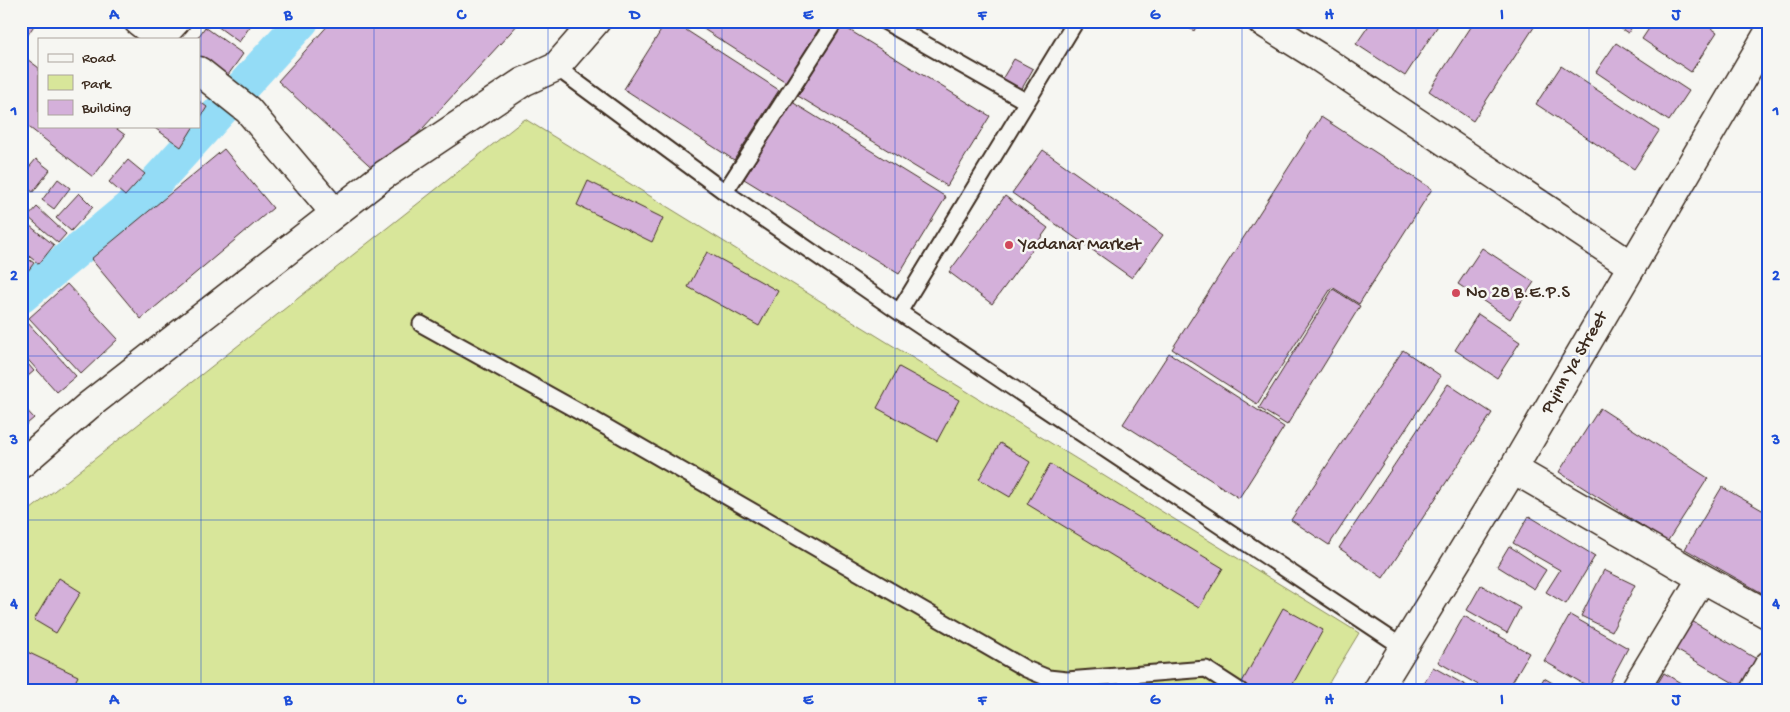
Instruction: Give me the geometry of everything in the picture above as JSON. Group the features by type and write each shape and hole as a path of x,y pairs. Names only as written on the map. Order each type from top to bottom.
{"street":[{"path":"138,21 160,38 176,21"},
{"path":"21,464 88,406 384,175 523,82 556,67 596,21"},
{"path":"1261,21 1632,266"},
{"name":"Pyinn Ya Street","path":"1377,691 1513,468 1769,32"},
{"path":"208,78 248,110 335,213"},
{"path":"1513,468 1769,615"},
{"path":"1634,691 1702,578"},
{"path":"1754,691 1769,665"}],"lane":[{"path":"725,192 835,21"},
{"path":"884,21 1027,102"},
{"path":"899,312 1076,21"},
{"path":"556,67 725,192 899,312 1404,648"},
{"path":"421,324 587,416 1026,669 1048,678 1067,680 1206,669 1240,691"}],"green space":[{"path":"525,119 1359,633 1324,691 21,691 21,517"}],"building":[{"path":"21,21 37,21 21,45"},
{"path":"210,21 254,21 239,42"},
{"path":"332,21 521,21 380,175 278,81"},
{"path":"667,21 672,21 779,90 734,160 624,89"},
{"path":"691,21 824,21 786,82"},
{"path":"1050,21 1063,21 1059,27"},
{"path":"1177,21 1199,21 1194,31"},
{"path":"1372,21 1441,21 1405,76 1356,44"},
{"path":"1475,21 1538,21 1473,121 1429,91"},
{"path":"1609,21 1636,21 1628,33"},
{"path":"1654,21 1700,21 1717,32 1691,72 1642,39"},
{"path":"841,25 990,116 947,186 798,96"},
{"path":"205,27 243,54 223,82 200,66 200,38 198,38"},
{"path":"1616,43 1689,91 1669,121 1596,72"},
{"path":"23,56 38,67 38,128 116,128 125,135 93,177 21,121 21,58"},
{"path":"1014,59 1033,69 1020,92 1001,81"},
{"path":"1561,66 1659,131 1634,169 1536,104"},
{"path":"200,102 207,107 200,118"},
{"path":"792,102 946,197 899,274 744,179"},
{"path":"1321,117 1432,189 1359,304 1332,287 1257,404 1172,349"},
{"path":"155,128 193,128 181,147"},
{"path":"224,149 273,208 141,319 91,259"},
{"path":"1043,150 1163,235 1132,278 1012,193"},
{"path":"36,159 50,170 33,192 21,184 21,177"},
{"path":"128,160 145,174 125,196 109,182"},
{"path":"58,179 70,188 54,209 42,200"},
{"path":"588,181 663,218 652,242 577,205"},
{"path":"79,193 93,207 71,231 56,218"},
{"path":"1005,196 1048,228 992,304 949,272"},
{"path":"37,207 66,234 58,243 28,217"},
{"path":"25,222 54,245 39,264 21,250 21,227"},
{"path":"1482,248 1534,282 1510,319 1458,284"},
{"path":"707,252 778,291 759,326 688,287"},
{"path":"21,254 34,263 21,280"},
{"path":"67,284 118,339 81,374 29,318"},
{"path":"1333,289 1360,306 1287,425 1259,408"},
{"path":"1478,314 1520,342 1497,378 1455,350"},
{"path":"26,321 76,376 57,392 21,352 21,325"},
{"path":"1403,350 1441,376 1329,545 1291,520"},
{"path":"1169,353 1284,427 1239,498 1123,424"},
{"path":"21,356 34,371 21,382"},
{"path":"899,367 959,400 937,441 877,408"},
{"path":"1448,384 1492,413 1383,578 1339,548"},
{"path":"21,404 34,418 21,429"},
{"path":"1600,408 1708,478 1667,542 1559,472"},
{"path":"1000,443 1030,462 1010,497 979,479"},
{"path":"1050,464 1223,568 1199,608 1027,504"},
{"path":"1722,487 1769,514 1769,597 1685,549"},
{"path":"1529,516 1595,556 1566,604 1546,592 1560,570 1513,543"},
{"path":"1509,546 1546,570 1534,589 1497,566"},
{"path":"1604,570 1635,585 1612,631 1581,616"},
{"path":"59,578 81,592 56,633 34,620"},
{"path":"1481,585 1520,608 1507,633 1467,610"},
{"path":"1283,608 1323,630 1289,691 1254,691 1241,684"},
{"path":"1570,615 1628,648 1605,691 1596,691 1544,661"},
{"path":"1464,616 1529,653 1507,691 1489,691 1438,662"},
{"path":"1690,620 1760,661 1744,689 1673,648"},
{"path":"21,649 78,676 71,691 21,691"},
{"path":"1433,667 1476,691 1420,691"},
{"path":"1664,673 1694,691 1653,691"},
{"path":"1544,678 1566,691 1537,691"}],"waterway":[{"path":"21,297 144,195 302,21"}],"place":[{"name":"Yadanar Market","path":"1009,245"},
{"name":"No 28 B.E.P.S","path":"1456,293"}]}
